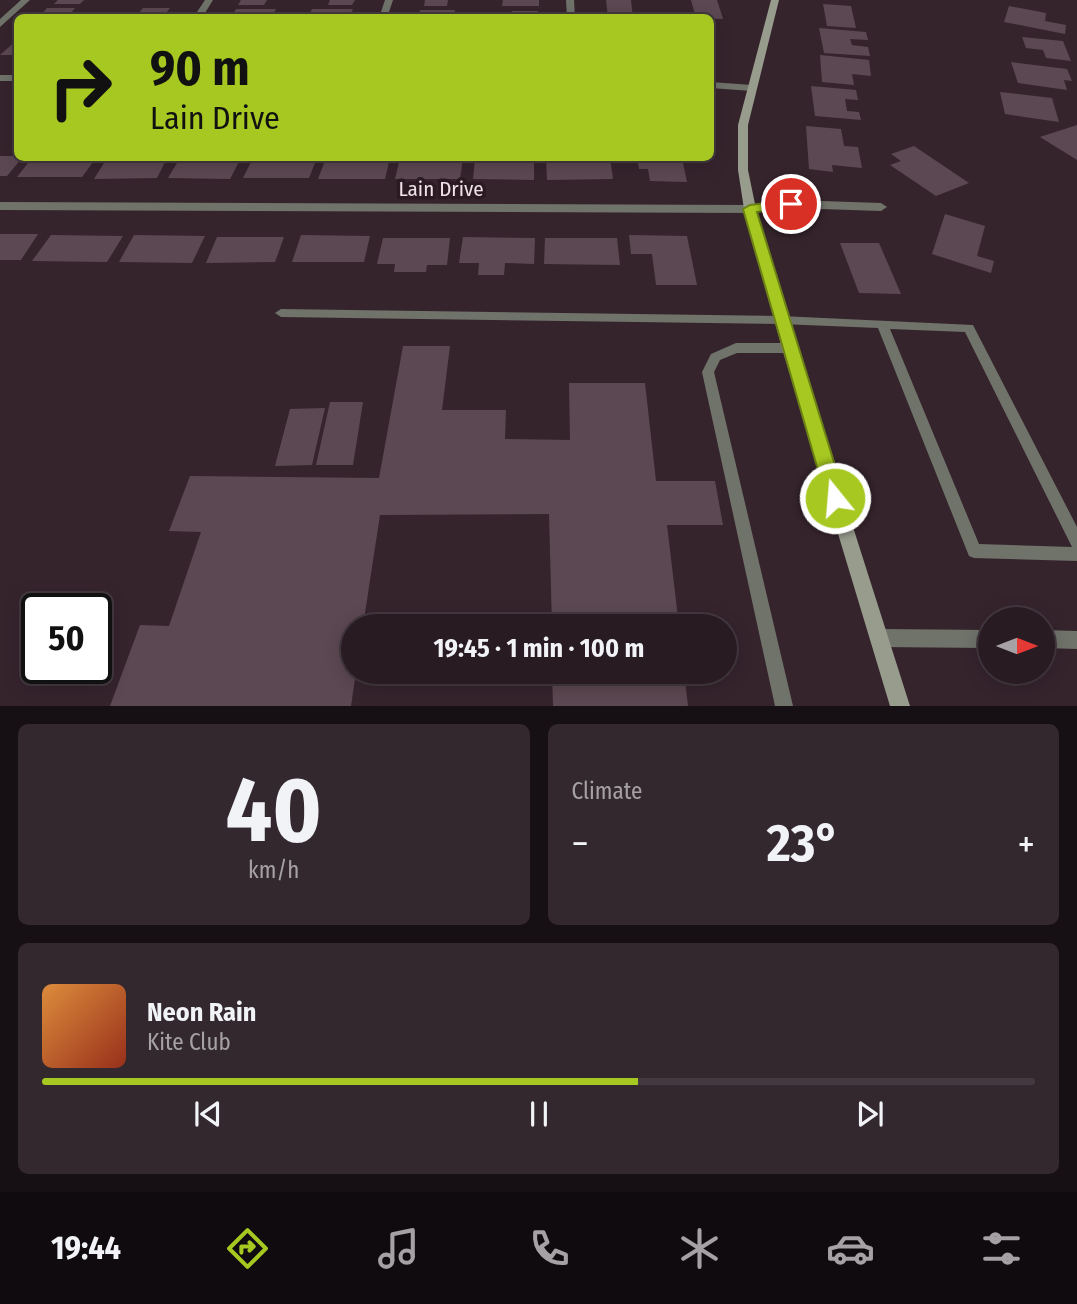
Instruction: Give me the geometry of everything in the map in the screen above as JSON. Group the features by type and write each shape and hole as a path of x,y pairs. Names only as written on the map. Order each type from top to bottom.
{"main road":[{"path":"775,0 743,125 743,170 750,209 789,348 900,705"}],"street":[{"path":"0,24 26,0"},
{"path":"714,85 752,88"},
{"name":"Lain Drive","path":"0,206 750,209 791,204 881,208"},
{"path":"880,638 978,639"},
{"path":"1055,639 1077,640"}],"lane":[{"path":"281,313 781,320 970,328 1077,542"},
{"path":"882,324 974,551 1077,554"},
{"path":"784,705 708,372 715,357 736,348 789,348"}],"building":[{"path":"58,0 84,0 80,4 54,4"},
{"path":"241,0 267,0 264,5 238,5"},
{"path":"330,0 355,0 352,5 328,5"},
{"path":"425,0 448,0 447,6 424,6"},
{"path":"503,0 539,0 539,6 502,6"},
{"path":"606,0 631,0 633,14 608,14"},
{"path":"691,0 717,0 723,19 714,19 714,14 695,14"},
{"path":"823,4 851,6 856,28 827,26"},
{"path":"1009,6 1046,13 1045,21 1066,25 1065,34 1004,22"},
{"path":"47,8 75,8 70,14 42,14"},
{"path":"143,8 170,8 165,14 138,14"},
{"path":"236,9 276,9 273,14 233,14"},
{"path":"312,9 353,9 351,14 310,14"},
{"path":"420,10 455,10 454,14 419,14"},
{"path":"512,11 538,11 538,14 512,14"},
{"path":"819,28 866,32 868,40 850,39 852,45 868,47 870,56 824,53"},
{"path":"1022,37 1063,41 1071,61 1046,58 1043,50 1026,48"},
{"path":"14,43 14,55 0,55"},
{"path":"820,55 869,60 871,76 852,74 854,85 822,82"},
{"path":"1011,62 1067,69 1072,81 1064,80 1067,90 1018,83"},
{"path":"811,86 856,90 858,100 845,99 847,111 859,112 861,120 815,116"},
{"path":"1000,92 1052,98 1059,122 1005,114"},
{"path":"1077,125 1077,160 1040,137"},
{"path":"806,126 841,129 844,146 858,147 862,168 832,165 833,172 809,169"},
{"path":"914,146 969,183 936,196 890,165 901,161 891,154"},
{"path":"0,156 14,156 14,161 20,161 7,176 0,176"},
{"path":"30,161 94,161 82,177 17,177"},
{"path":"105,161 166,161 157,178 94,179"},
{"path":"178,161 239,161 230,179 168,178"},
{"path":"252,161 316,161 309,178 243,178"},
{"path":"325,161 389,161 385,179 318,179"},
{"path":"399,161 463,161 460,179 395,179"},
{"path":"475,161 534,161 534,180 473,179"},
{"path":"546,161 610,161 613,179 547,180"},
{"path":"638,161 683,161 687,182 650,181 648,169 639,169"},
{"path":"945,214 985,226 977,256 994,261 991,273 932,254"},
{"path":"0,234 38,234 21,260 0,260"},
{"path":"51,235 123,236 107,262 32,261"},
{"path":"134,235 205,236 192,263 119,262"},
{"path":"301,235 370,236 364,262 292,262"},
{"path":"629,235 687,236 697,285 656,285 652,254 631,254"},
{"path":"217,237 284,237 275,262 206,263"},
{"path":"463,237 535,238 534,264 505,263 504,275 478,275 479,263 459,263"},
{"path":"383,238 450,238 447,265 427,265 426,272 394,272 395,264 377,264"},
{"path":"545,238 617,238 620,265 544,264"},
{"path":"840,243 879,243 901,294 859,293"},
{"path":"403,346 450,346 442,410 506,410 505,439 570,440 569,383 645,383 656,481 715,481 723,525 667,525 678,614 552,614 549,514 380,515 365,614 341,614 341,684 354,684 351,706 110,706 140,625 169,626 201,532 169,531 190,476 379,478"},
{"path":"330,402 363,402 353,465 316,465"},
{"path":"325,408 312,465 275,466 290,409"},
{"path":"552,684 685,684 688,706 553,706"}],"route":[{"path":"791,204 750,209 835,498"}]}
